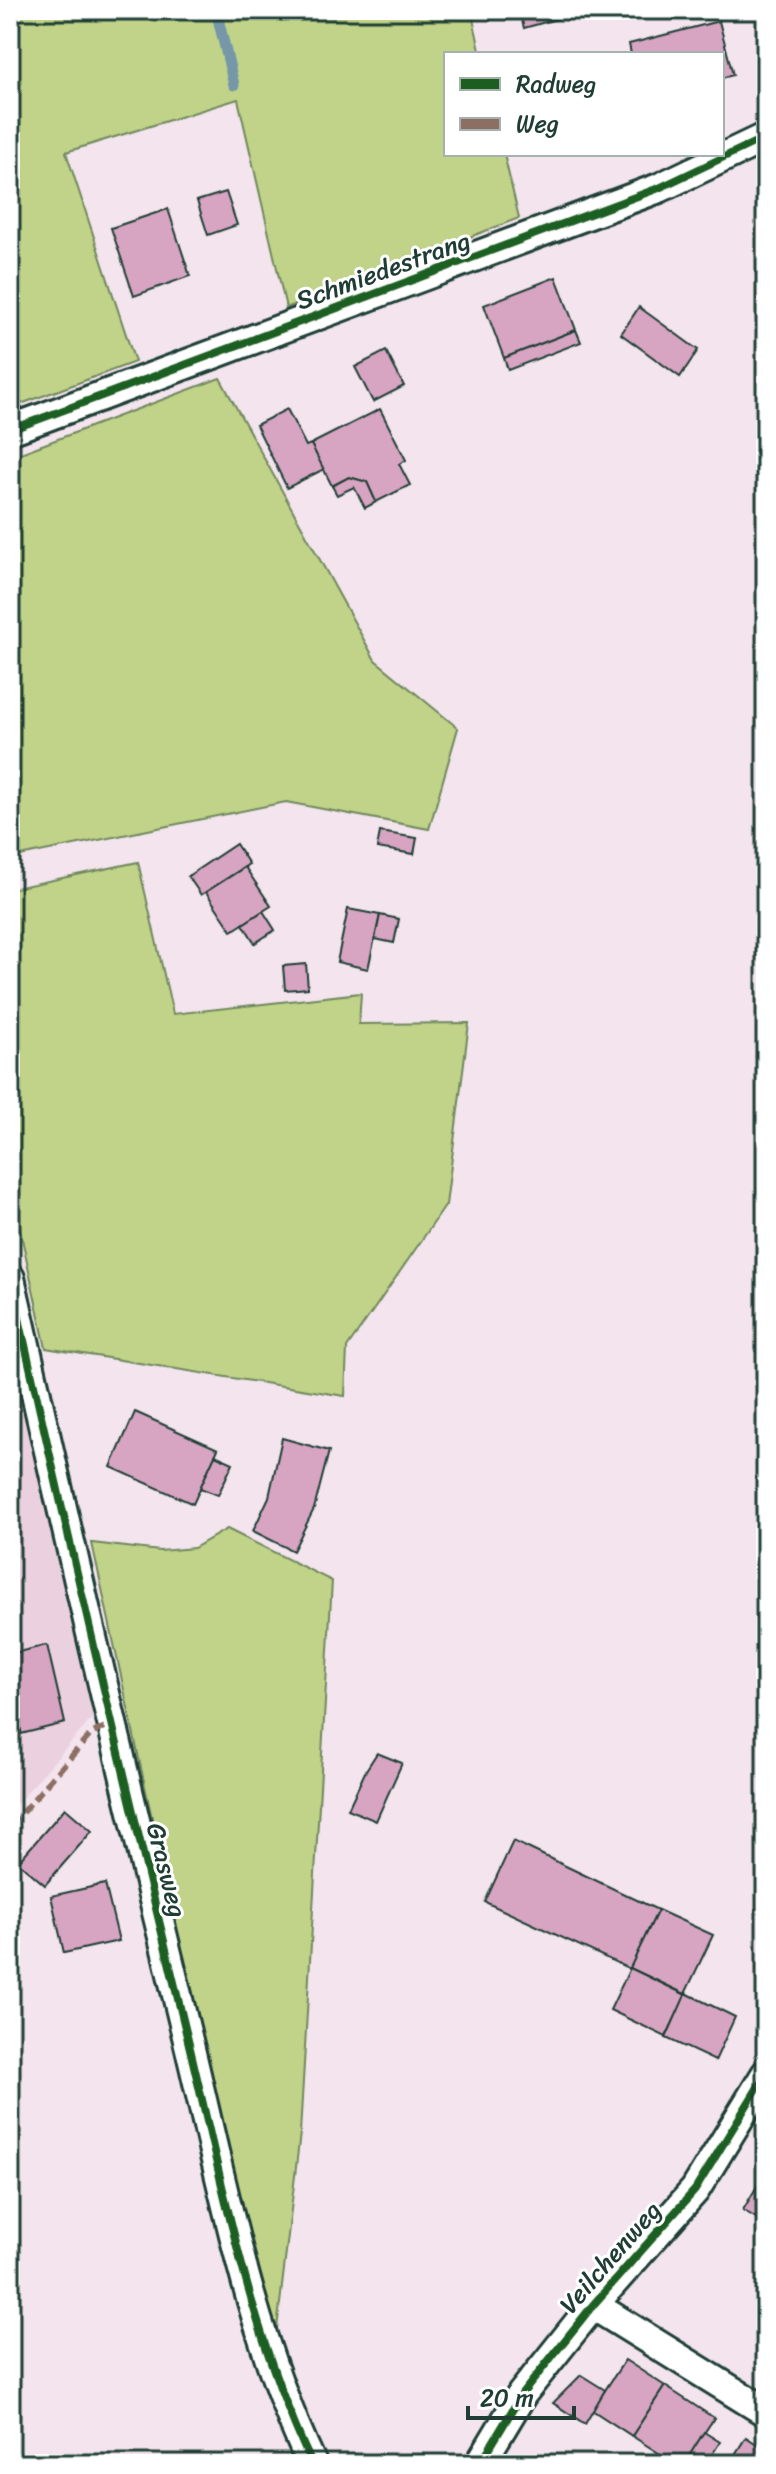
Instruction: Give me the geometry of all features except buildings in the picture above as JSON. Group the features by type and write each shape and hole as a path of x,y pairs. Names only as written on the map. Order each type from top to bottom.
{"street":[{"name":"Schmiedestrang","path":"10,430 659,188 766,137"},
{"name":"Grasweg","path":"10,1278 115,1739 257,2322 295,2427 312,2464"},
{"name":"Veilchenweg","path":"480,2464 522,2394 593,2305 695,2190 766,2074"},
{"path":"593,2305 766,2412"}],"shaded area":[{"path":"10,1335 97,1713 10,1811"}],"green space":[{"path":"10,10 471,10 481,52 444,52 444,156 504,156 519,218 286,308 238,99 66,152 135,362 10,408"},
{"path":"220,378 375,660 458,728 429,829 286,802 10,858 10,457"},
{"path":"138,862 173,1014 361,993 359,1024 469,1023 446,1205 347,1348 345,1396 46,1348 10,1184 10,889"},
{"path":"227,1529 332,1581 300,2133 275,2346 250,2268 92,1543 160,1551 194,1548"}],"waterway":[{"path":"216,10 234,85"}],"marked path":[{"path":"10,1826 91,1734 111,1724"}],"cycle path":[{"path":"10,430 659,188 766,137"},
{"path":"10,1278 238,2249 270,2359 312,2464"},
{"path":"480,2464 522,2394 593,2305 695,2190 766,2074"}]}
